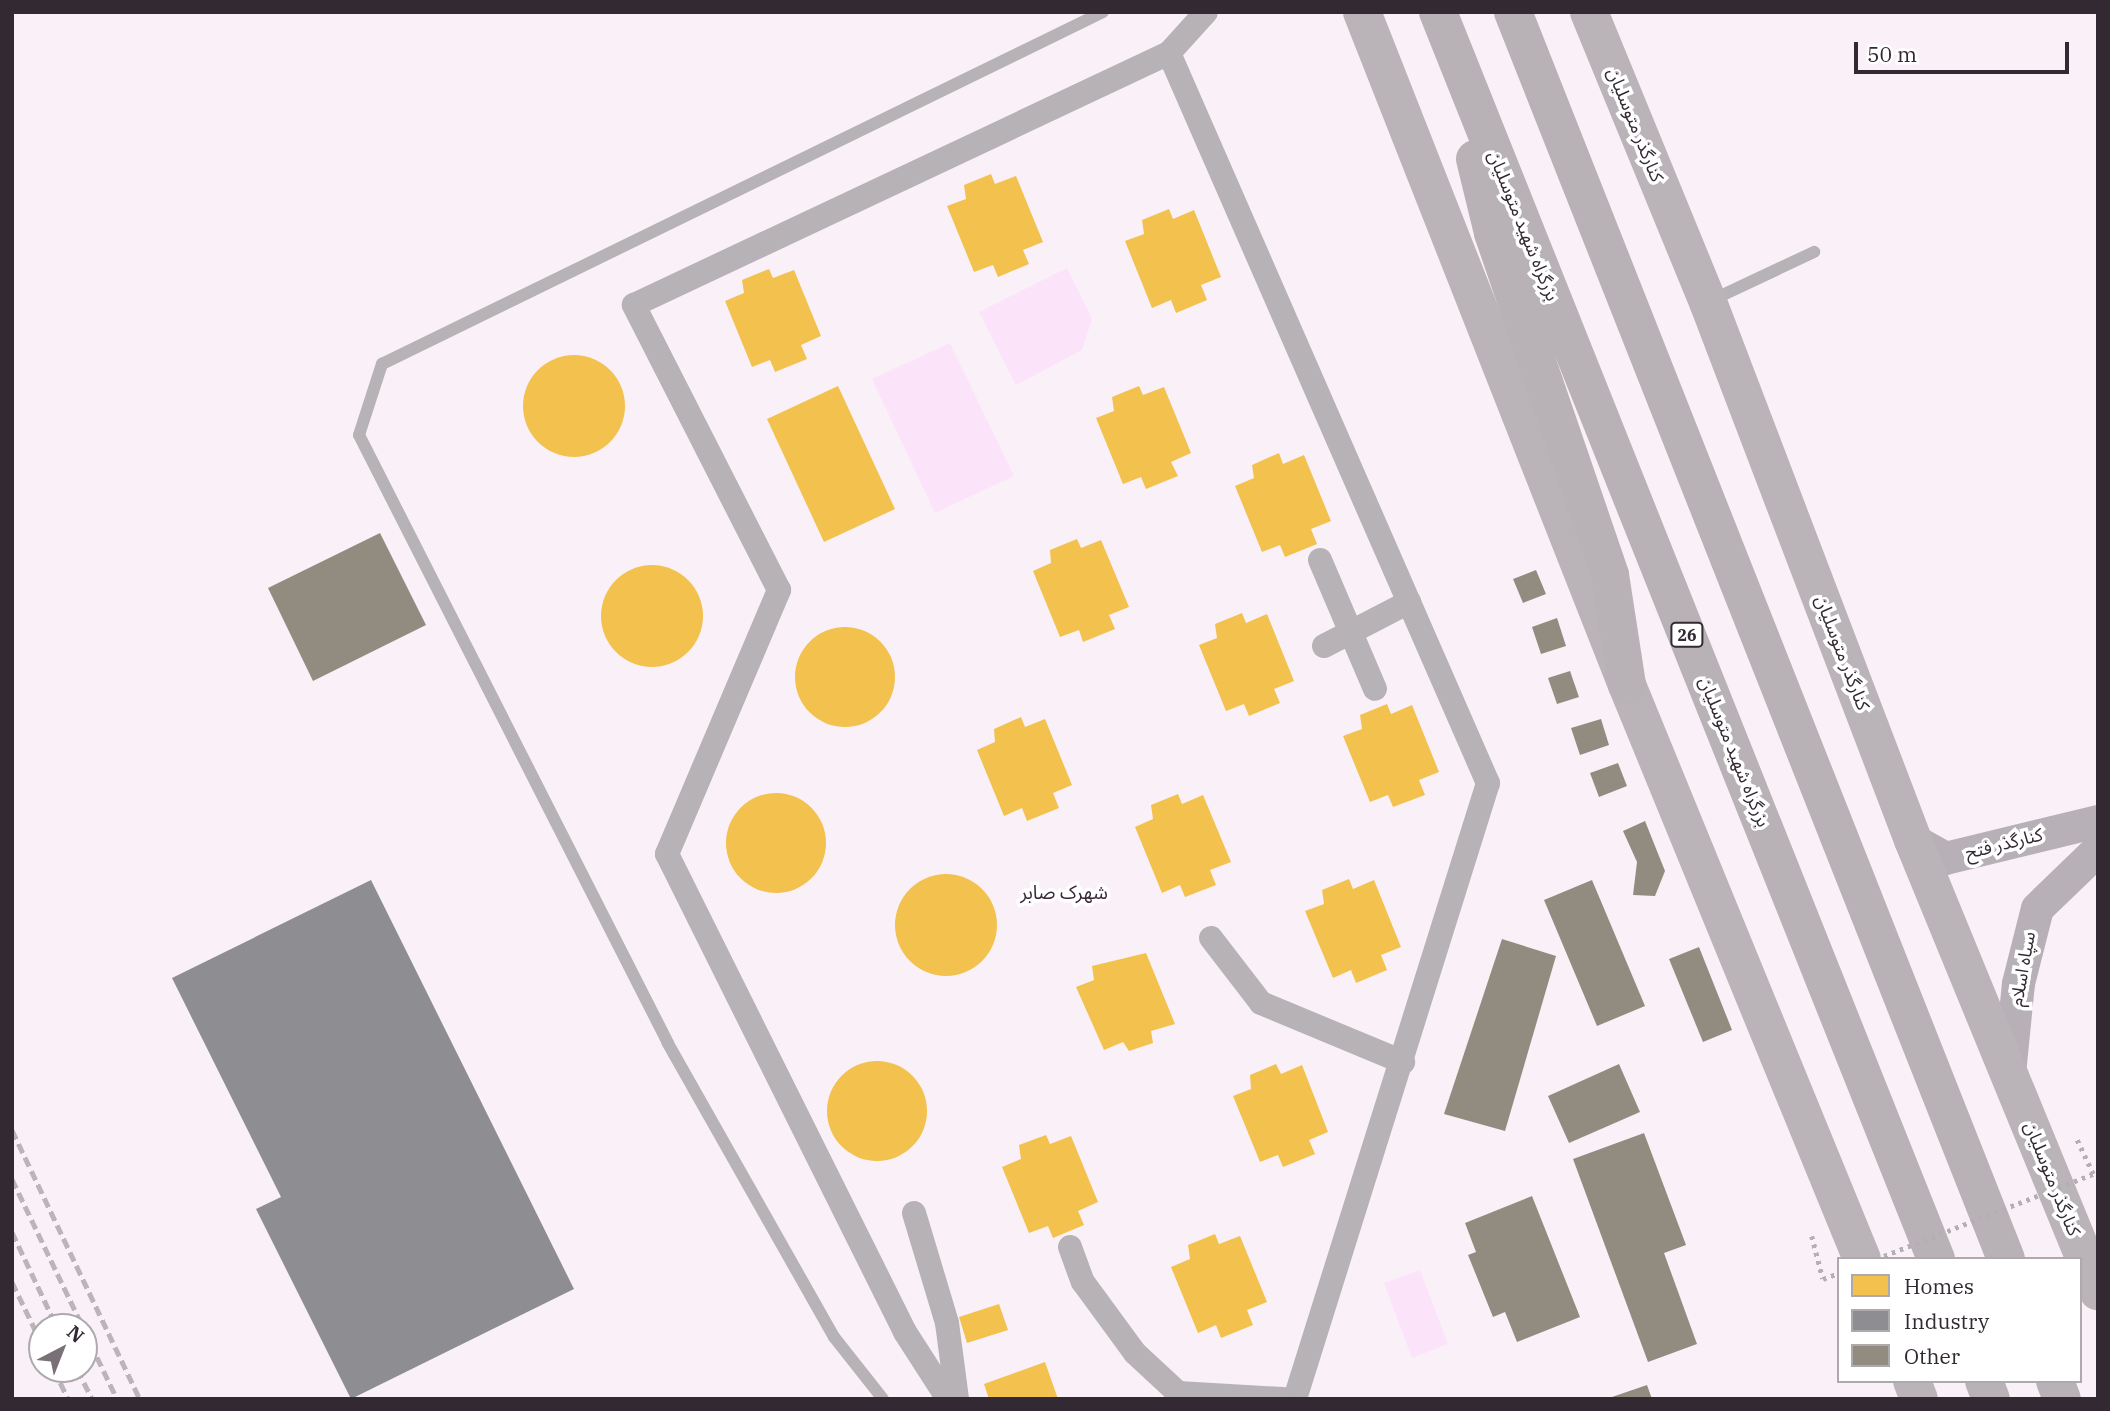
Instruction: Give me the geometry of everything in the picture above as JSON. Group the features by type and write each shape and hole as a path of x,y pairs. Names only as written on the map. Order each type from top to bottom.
{"highway":[{"path":"1513,12 2005,1257"},
{"path":"1442,23 1493,233 1610,575 1627,685"},
{"name":"بزرگراه شهید متوسلیان","path":"1442,23 1935,1257"}],"main road":[{"path":"1362,12 1627,685 1861,1257"},
{"name":"کنارگذر متوسلیان","path":"1589,12 1708,302 1913,840 2098,1292"},
{"name":"کنارگذر فتح","path":"1913,840 1945,858 2098,821"},
{"name":"سپاه اسلام","path":"2009,1073 2018,983 2037,908 2098,849"}],"street":[{"path":"948,1399 905,1332 667,854 779,590 634,305 1169,53 1206,12"},
{"path":"1169,53 1488,783 1403,1062 1295,1399"},
{"path":"1320,560 1374,689"},
{"path":"1324,646 1409,602"},
{"path":"1211,938 1261,1003 1403,1062"},
{"path":"914,1213 947,1323 957,1399"},
{"path":"1070,1247 1083,1282 1135,1353 1178,1393 1283,1399"}],"lane":[{"path":"883,1399 834,1337 668,1043 359,435 382,365 1103,12"},
{"path":"1708,302 1814,252"}],"path":[{"path":"1881,1257 2092,1174 2075,1136"},
{"path":"1812,1236 1823,1279 1837,1274"}],"shaded area":[{"path":"1067,268 1092,319 1082,350 1016,385 979,312"},
{"path":"950,343 1014,476 935,513 872,379"},
{"path":"1420,1270 1448,1344 1412,1358 1384,1283"}],"building: Homes":[{"path":"991,174 995,184 1016,176 1043,242 1023,250 1029,264 998,277 993,265 974,272 947,206 966,199 964,185"},
{"path":"1169,209 1173,219 1194,210 1221,277 1201,285 1207,300 1176,313 1171,300 1152,308 1125,241 1144,234 1142,220"},
{"path":"769,269 773,278 794,270 821,336 801,345 807,359 775,372 770,360 752,367 725,301 744,293 742,280"},
{"path":"574,355 593,359 610,370 621,387 625,406 621,425 610,442 593,453 574,457 555,453 538,442 527,425 523,406 527,387 538,370 555,359"},
{"path":"838,386 895,509 824,542 767,419"},
{"path":"1139,386 1143,395 1164,387 1191,453 1171,462 1178,476 1146,489 1141,477 1123,484 1096,418 1114,411 1112,397"},
{"path":"1279,453 1283,464 1304,455 1331,521 1311,529 1317,544 1285,557 1280,545 1262,552 1235,486 1254,478 1252,465"},
{"path":"1077,539 1081,548 1101,540 1129,607 1109,615 1115,629 1083,642 1079,630 1060,637 1033,571 1051,563 1050,550"},
{"path":"652,565 671,569 688,580 699,597 703,616 699,635 688,652 671,663 652,667 633,663 616,652 605,635 601,616 605,597 616,580 633,569"},
{"path":"1242,613 1246,623 1267,614 1294,681 1274,689 1280,703 1249,716 1244,704 1226,711 1199,645 1217,638 1215,624"},
{"path":"845,627 864,630 881,641 892,658 895,677 892,696 881,713 864,724 845,727 826,724 809,713 798,696 795,677 798,658 809,641 826,630"},
{"path":"1387,704 1391,714 1412,705 1439,772 1419,780 1425,795 1393,807 1388,795 1370,802 1343,736 1362,729 1360,715"},
{"path":"1021,717 1025,727 1045,719 1072,785 1053,793 1059,808 1027,821 1022,808 1004,816 977,750 995,742 994,729"},
{"path":"766,793 786,793 812,807 823,824 826,843 823,862 812,879 786,893 766,893 748,885 734,871 726,853 726,833 734,815 748,801"},
{"path":"1178,794 1182,804 1203,795 1231,862 1210,870 1216,885 1185,897 1180,885 1162,893 1135,827 1153,819 1151,805"},
{"path":"946,874 965,878 982,889 993,906 997,925 993,944 982,961 965,972 946,976 927,972 910,961 899,944 895,925 899,906 910,889 927,878"},
{"path":"1349,879 1353,889 1374,880 1401,947 1381,955 1387,970 1356,983 1351,970 1333,978 1305,911 1324,904 1322,890"},
{"path":"1146,953 1175,1024 1151,1031 1153,1043 1129,1051 1123,1042 1104,1050 1076,987 1094,980 1092,966"},
{"path":"867,1061 887,1061 913,1075 924,1092 927,1111 924,1130 913,1147 887,1161 867,1161 849,1153 835,1139 827,1121 827,1101 835,1083 849,1069"},
{"path":"1276,1064 1281,1074 1302,1065 1328,1132 1309,1140 1315,1154 1283,1167 1278,1155 1260,1162 1233,1096 1251,1089 1250,1075"},
{"path":"1046,1135 1050,1144 1071,1136 1098,1202 1078,1211 1084,1225 1053,1238 1048,1226 1029,1233 1002,1167 1021,1159 1019,1145"},
{"path":"1215,1234 1219,1244 1240,1236 1267,1302 1247,1310 1253,1325 1221,1338 1216,1325 1198,1333 1171,1267 1190,1259 1188,1245"},
{"path":"999,1304 1008,1330 967,1343 959,1317"},
{"path":"1045,1362 1058,1399 989,1399 984,1384"}],"building: Industry":[{"path":"371,880 574,1289 351,1399 256,1209 281,1197 172,978"}],"building: Other":[{"path":"380,533 426,625 313,681 268,588"},
{"path":"1536,570 1546,594 1523,603 1513,579"},
{"path":"1557,618 1566,646 1541,654 1532,627"},
{"path":"1570,671 1579,697 1557,704 1548,678"},
{"path":"1601,719 1609,745 1580,755 1571,728"},
{"path":"1618,763 1627,786 1599,797 1590,773"},
{"path":"1645,821 1665,871 1655,896 1633,895 1637,862 1623,831"},
{"path":"1592,880 1645,1006 1597,1026 1544,900"},
{"path":"1502,939 1556,956 1505,1131 1444,1114"},
{"path":"1699,947 1732,1030 1703,1042 1669,959"},
{"path":"1619,1064 1640,1112 1569,1143 1548,1096"},
{"path":"1644,1133 1686,1245 1664,1253 1697,1344 1648,1362 1573,1159"},
{"path":"1532,1196 1580,1317 1517,1342 1505,1312 1493,1317 1468,1255 1476,1252 1465,1223"},
{"path":"1647,1385 1652,1399 1609,1399 1609,1398"}],"railway":[{"path":"12,1130 140,1399"},
{"path":"12,1179 76,1313"},
{"path":"12,1232 50,1313"},
{"path":"12,1282 28,1315"},
{"path":"98,1359 117,1399"},
{"path":"61,1383 68,1399"},
{"path":"84,1383 92,1399"}],"district":[{"name":"شهرک صابر","path":"1064,893"}]}
